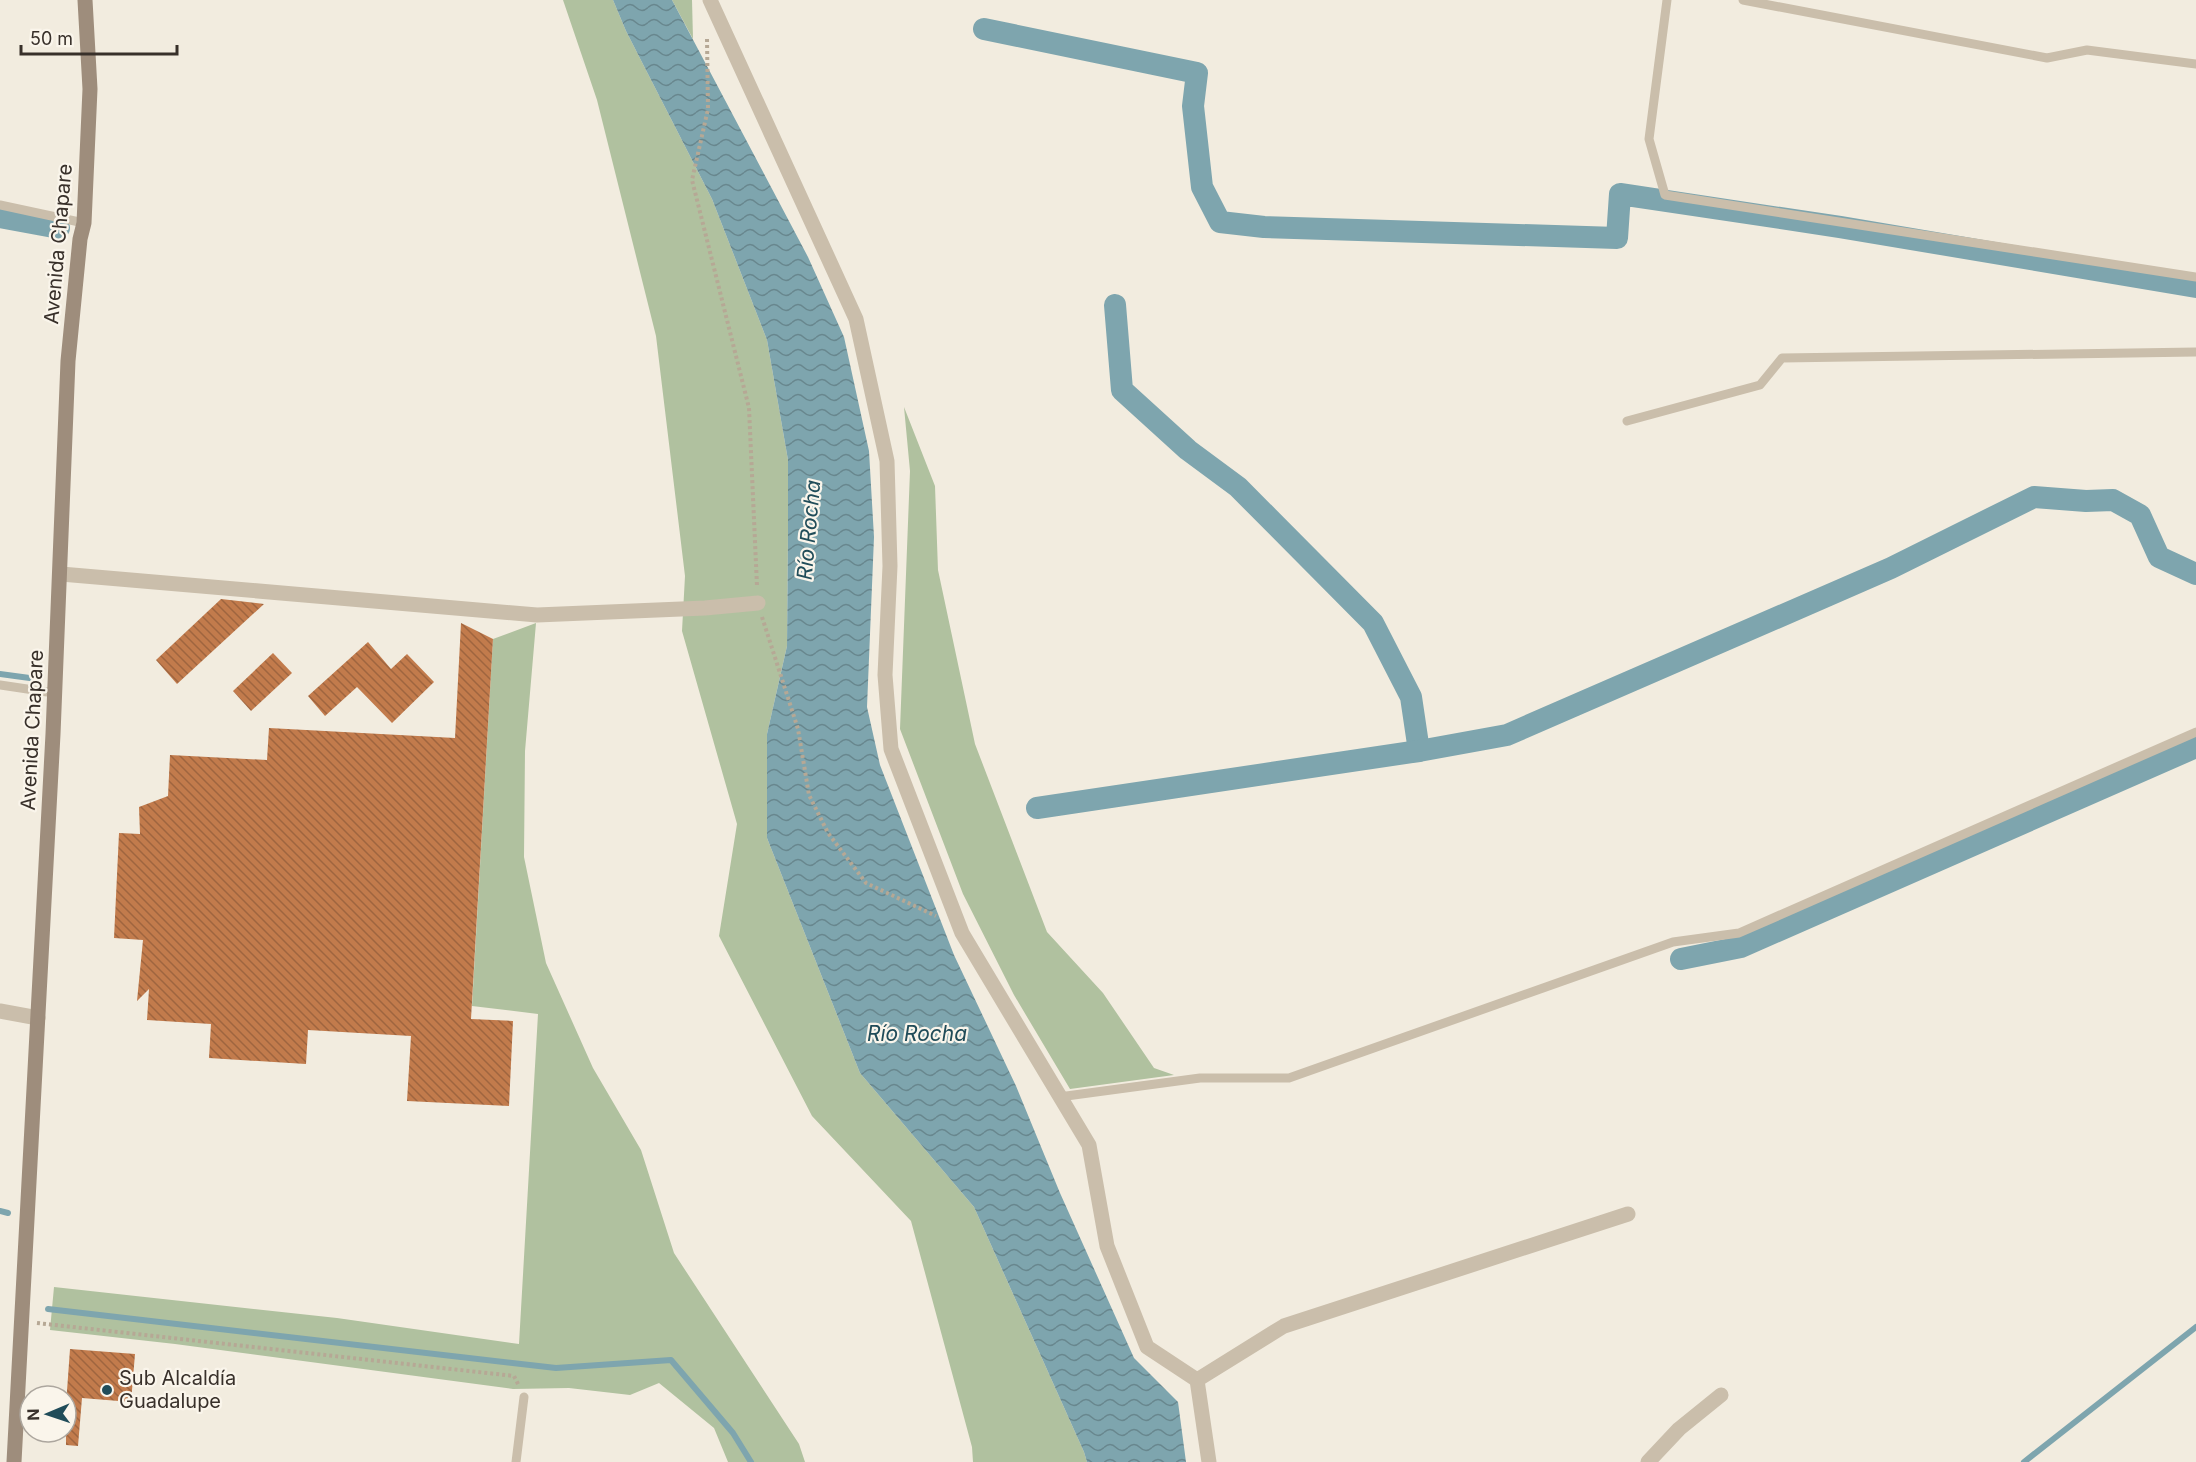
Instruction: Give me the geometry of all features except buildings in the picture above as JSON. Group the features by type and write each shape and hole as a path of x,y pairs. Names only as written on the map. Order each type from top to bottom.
{"main road":[{"name":"Avenida Chapare","path":"14,1462 61,574 68,361 80,239 84,223 90,89 85,0"}],"street":[{"path":"710,0 856,319 887,461 890,566 885,675 891,749 962,933 1089,1145 1107,1246 1147,1347 1197,1380 1209,1462"},
{"path":"61,574 537,615 705,608 758,603"},
{"path":"0,1011 38,1018"},
{"path":"1197,1380 1284,1326 1628,1214"},
{"path":"1648,1462 1679,1429 1721,1395"}],"lane":[{"path":"1667,0 1649,139 1665,195 2196,277"},
{"path":"1743,0 2047,58 2087,50 2196,64"},
{"path":"0,205 84,223"},
{"path":"1627,421 1760,386 1782,358 2196,352"},
{"path":"0,686 54,693"},
{"path":"1059,1097 1200,1078 1289,1078 1673,942 1739,933 2196,732"},
{"path":"516,1462 524,1397"}],"path":[{"path":"707,33 708,109 692,180 749,408 758,603 798,729 809,795 828,833 866,883 883,893 928,911 962,933"},
{"path":"21,1321 514,1376 524,1397"}],"green space":[{"path":"563,0 613,0 626,31 712,199 767,340 788,460 788,531 787,646 767,734 767,838 860,1073 974,1207 1087,1462 973,1462 972,1447 911,1221 812,1116 719,936 737,824 682,631 685,576 656,336 597,100"},
{"path":"672,0 692,0 693,39"},
{"path":"904,407 935,486 938,570 975,744 1047,932 1103,993 1154,1068 1174,1075 1070,1089 1014,995 963,894 900,729 910,471"},
{"path":"536,623 525,751 524,857 546,963 593,1068 641,1150 674,1253 799,1444 805,1462 728,1462 714,1428 659,1383 630,1395 569,1388 513,1389 175,1344 50,1330 54,1287 337,1318 519,1344 538,1014 472,1006 493,639"}],"water":[{"name":"Río Rocha","path":"613,0 672,0 808,257 844,337 869,451 874,537 867,707 880,765 954,955 1016,1086 1060,1193 1134,1358 1178,1402 1186,1462 1087,1462 974,1207 860,1073 767,838 767,734 787,646 788,460 767,340 712,199 626,31"}],"waterway":[{"path":"984,29 1197,73 1193,106 1202,187 1220,222 1264,227 1617,238 1620,194 1840,227 2196,287"},
{"path":"0,217 59,228"},
{"path":"1115,305 1122,390 1188,450 1238,487 1373,623 1411,697 1419,751"},
{"path":"1037,808 1419,751 1507,735 1891,568 2034,497 2086,501 2113,500 2140,515 2159,557 2196,574"},
{"path":"0,674 37,679"},
{"path":"1681,959 1741,947 2196,747"},
{"path":"0,1211 8,1213"},
{"path":"48,1309 556,1368 671,1360 733,1433 751,1462"},
{"path":"2024,1462 2196,1327"}],"place":[{"name":"Sub Alcaldía Guadalupe","path":"107,1390"}]}
